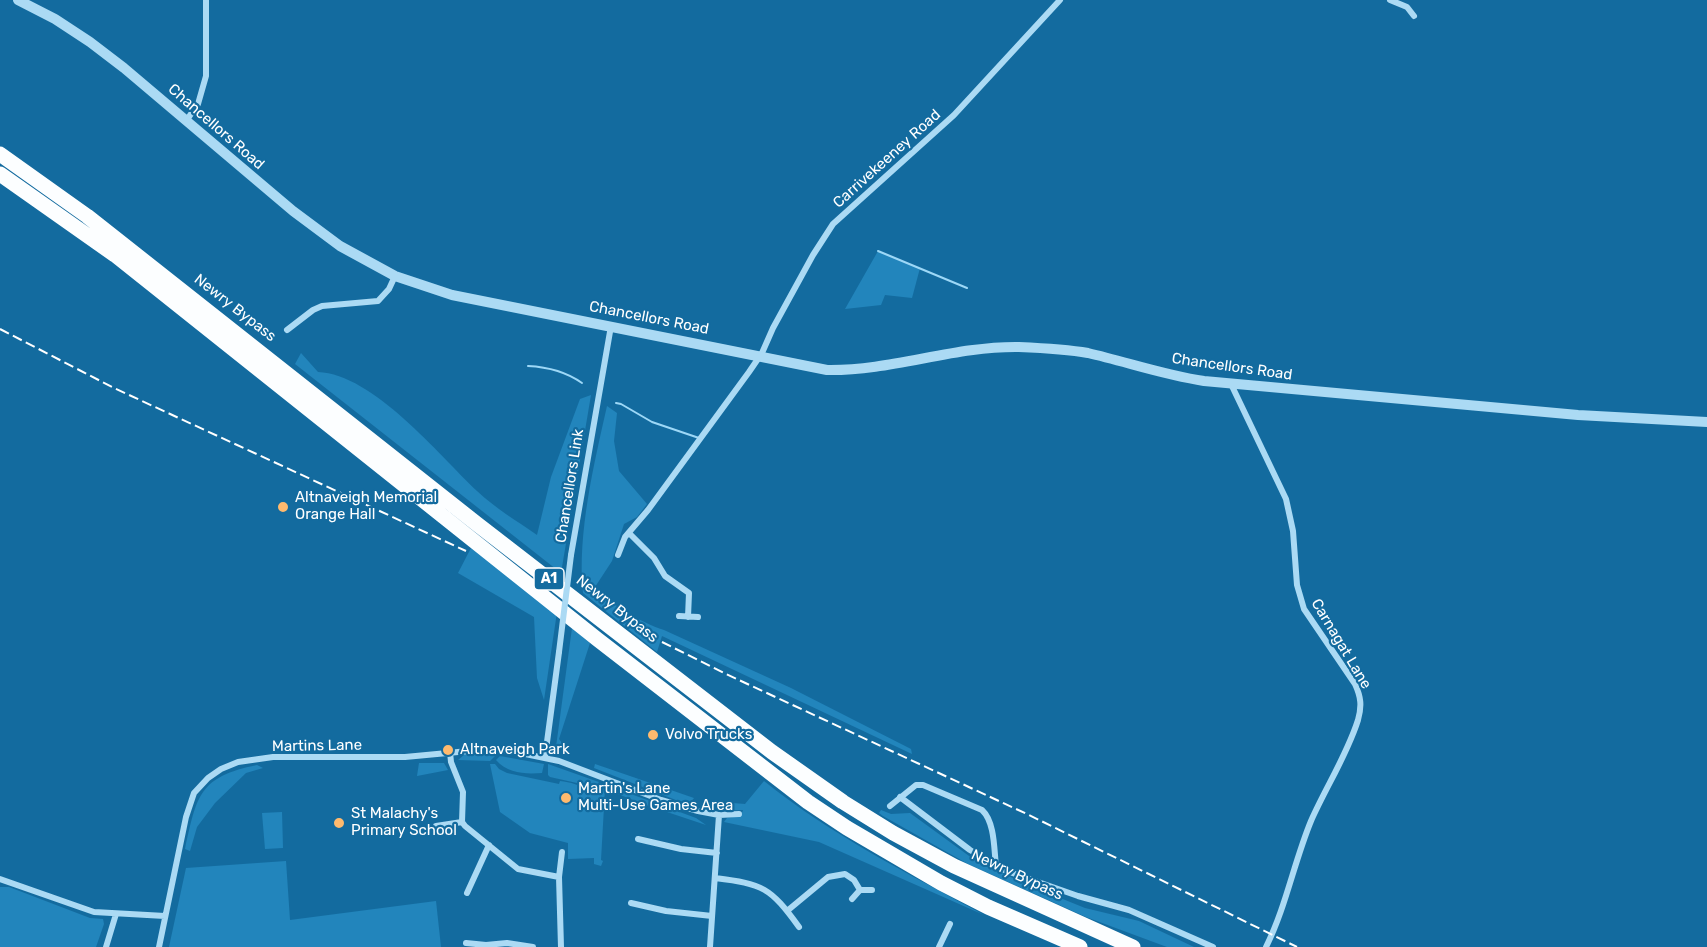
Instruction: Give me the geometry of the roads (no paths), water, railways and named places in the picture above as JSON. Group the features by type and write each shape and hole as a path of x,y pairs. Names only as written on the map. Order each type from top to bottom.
{"highway":[{"name":"Newry Bypass","path":"0,153 105,229 477,524 772,752 843,802 893,833 954,866 1133,947"},
{"name":"A1","path":"0,174 115,255 597,639 808,802 847,828 941,883 988,907 1080,947"}],"street":[{"name":"Chancellors Road","path":"18,0 55,19 124,68 318,230 357,257 395,276 432,290 815,368 858,369 991,348 1048,349 1088,353 1179,377 1231,384 1578,415 1707,422"},
{"path":"186,121 198,104 206,76 206,0"},
{"name":"Carrivekeeney Road","path":"759,356 813,255 833,224 954,115 1060,0"},
{"path":"1390,0 1407,6 1413,16"},
{"path":"287,330 322,306 378,301 389,289 395,276"},
{"name":"Chancellors Link","path":"545,757 571,555 611,326"},
{"path":"618,555 629,533 738,389 759,356"},
{"name":"Carnagat Lane","path":"1231,384 1286,499 1293,531 1297,585 1304,609 1355,684 1361,705 1349,742 1312,820 1276,926 1266,947"},
{"path":"629,533 654,558 665,576 689,593 688,617"},
{"path":"680,616 698,617"},
{"name":"Martins Lane","path":"159,947 189,804 201,783 221,769 238,762 273,757 405,757 490,749 511,751 545,757 698,812 719,815 739,814"},
{"path":"450,752 451,762 463,792 462,822"},
{"path":"890,806 916,785 923,784 982,810 989,824 996,866"},
{"path":"900,797 970,850 996,866 1050,887 1129,910 1214,947"},
{"path":"710,947 719,815"},
{"path":"436,826 462,822 518,869 559,877"},
{"path":"638,839 681,849 717,853"},
{"path":"467,893 489,845"},
{"path":"561,947 559,877 562,852"},
{"path":"787,911 828,877 845,874 854,880 860,890"},
{"path":"715,878 759,886 767,890 799,927"},
{"path":"0,879 94,912 165,916"},
{"path":"852,899 860,890 872,890"},
{"path":"631,903 712,916"},
{"path":"106,947 116,914"},
{"path":"939,947 950,924"},
{"path":"466,943 474,945 507,943 533,947"}],"waterway":[{"path":"878,251 967,288"},
{"path":"528,366 556,370 582,383"},
{"path":"616,403 652,422 699,438"}],"railway":[{"path":"0,329 114,388 466,551"},
{"path":"662,642 1029,815 1297,947"}],"place":[{"name":"Altnaveigh Memorial Orange Hall","path":"283,507"},
{"name":"Volvo Trucks","path":"653,735"},
{"name":"Altnaveigh Park","path":"448,750"},
{"name":"Martin's Lane Multi-Use Games Area","path":"566,798"},
{"name":"St Malachy's Primary School","path":"339,823"}]}
